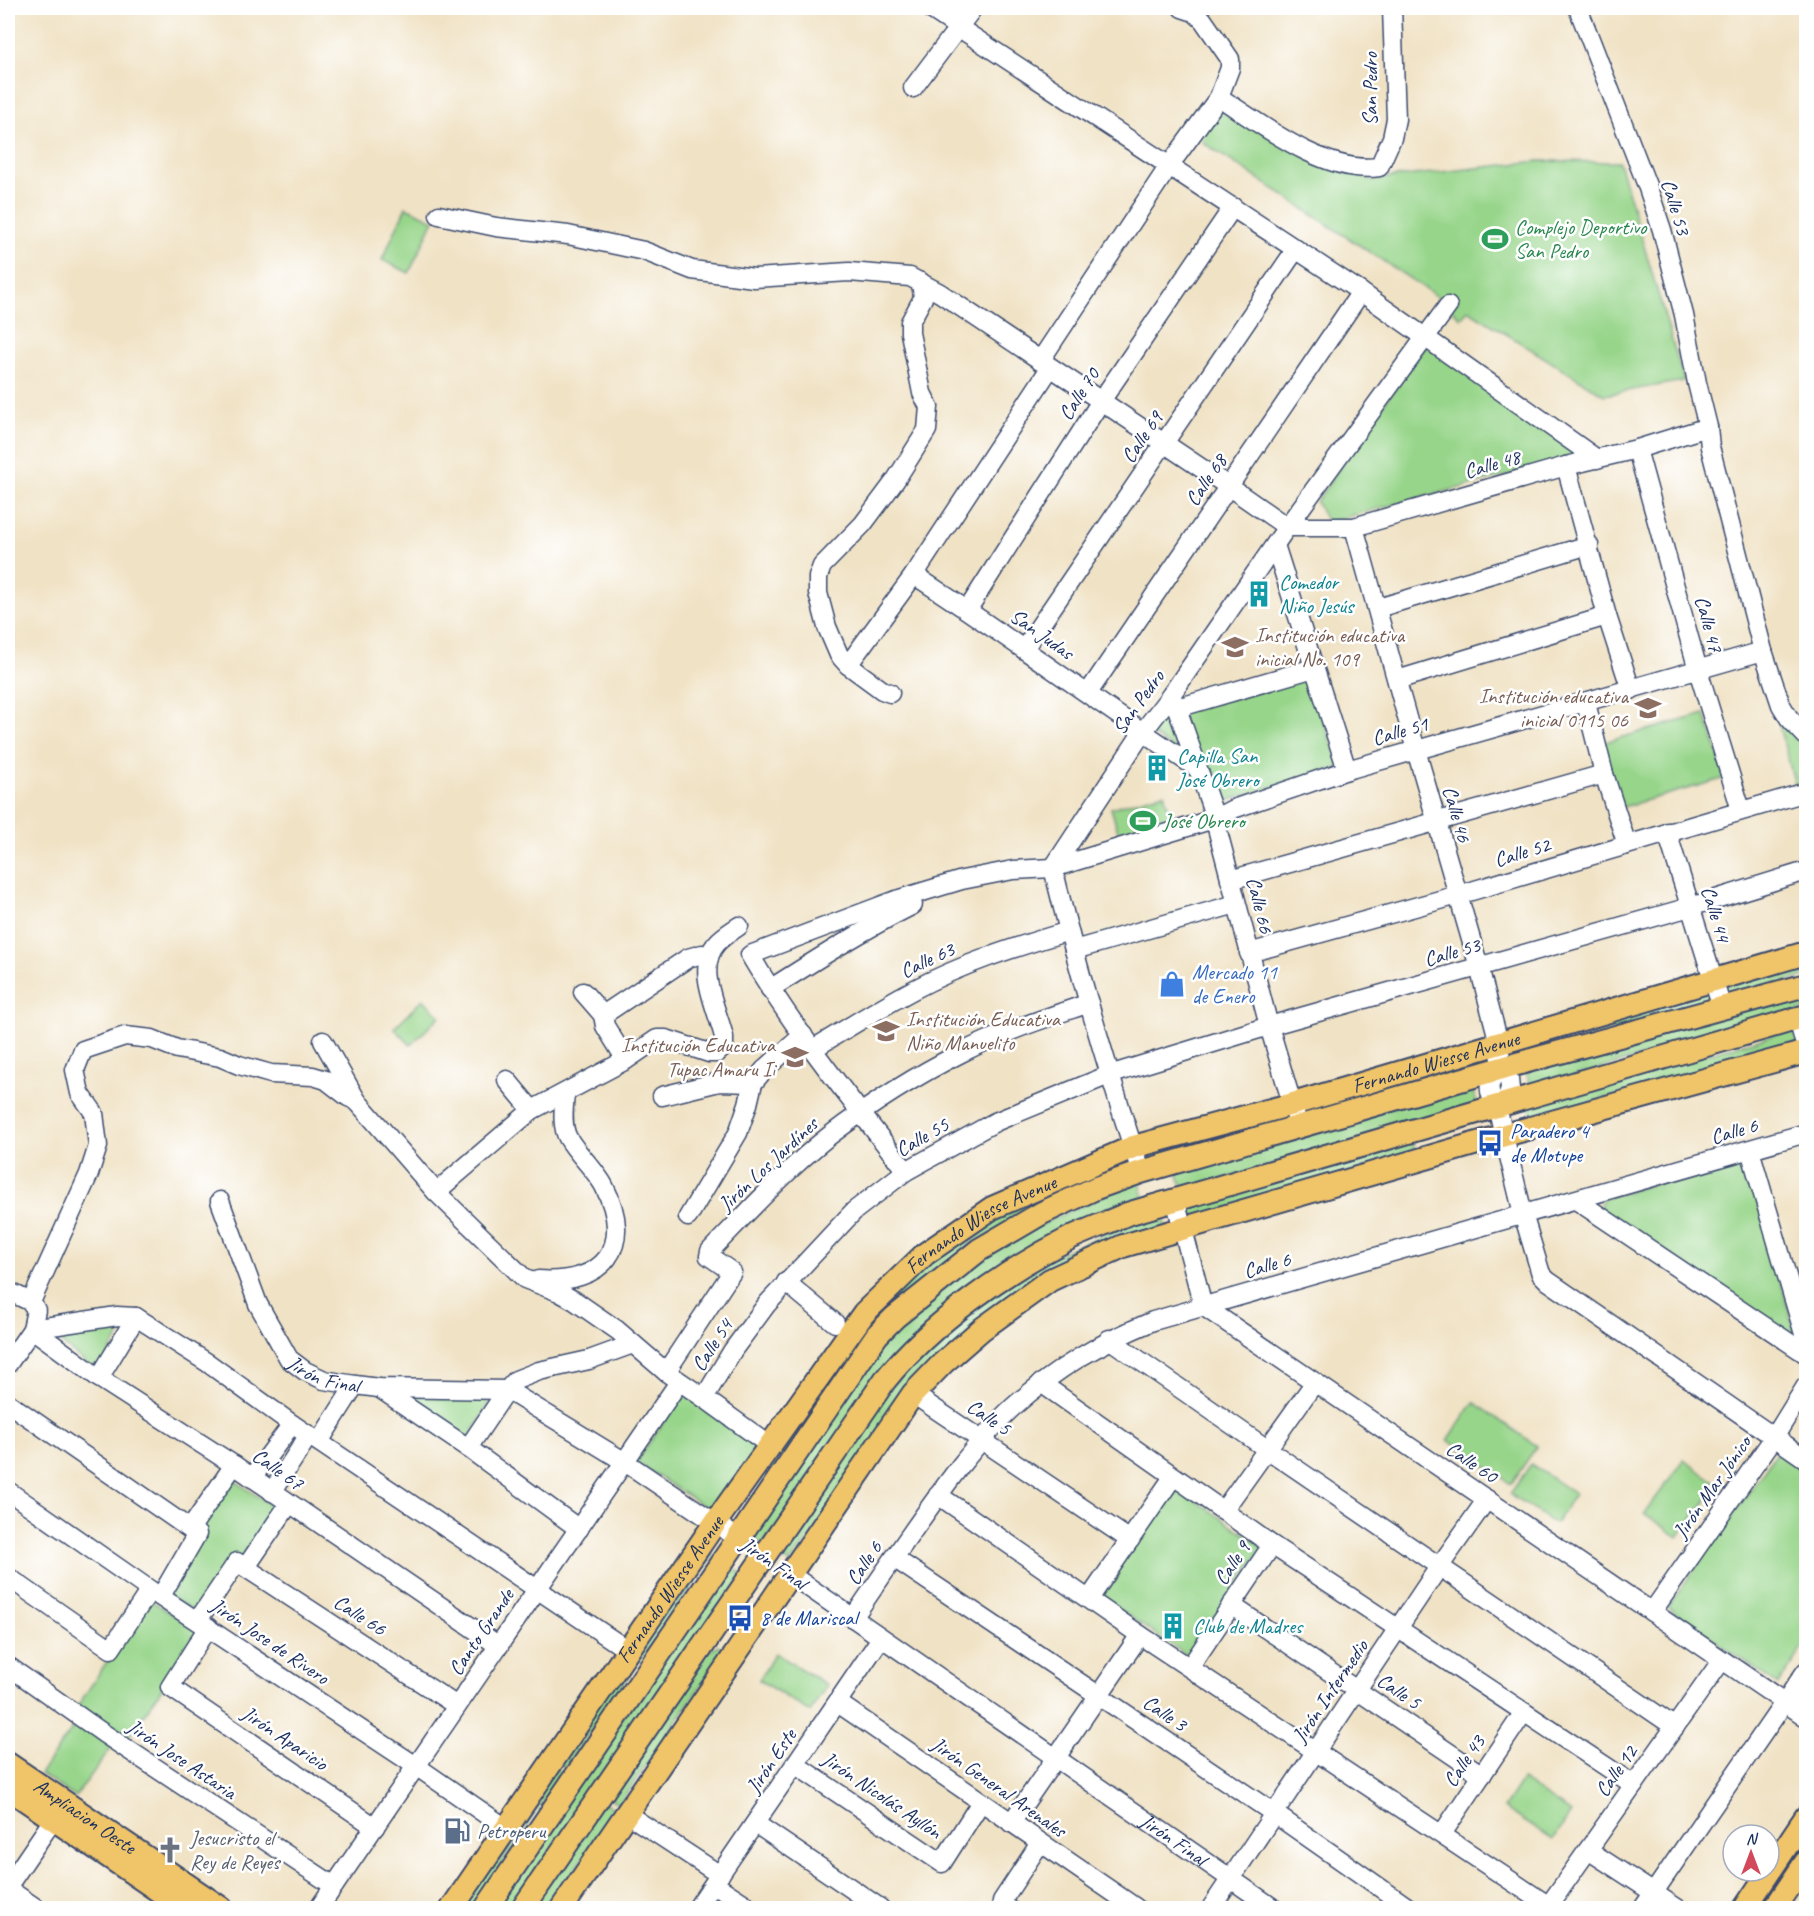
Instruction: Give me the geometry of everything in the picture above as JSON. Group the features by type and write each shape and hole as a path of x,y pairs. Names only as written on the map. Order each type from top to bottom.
{"main road":[{"name":"Fernando Wiesse Avenue","path":"452,1908 769,1445 864,1313 925,1254 992,1208 1133,1147 1293,1104 1806,953"},
{"name":"Fernando Wiesse Avenue","path":"486,1908 739,1539 855,1364 877,1335 895,1317 979,1250 1013,1229 1073,1198 1141,1172 1502,1068 1806,985"},
{"path":"523,1908 885,1380 916,1347 971,1301 1018,1267 1073,1237 1128,1214 1175,1199 1802,1017"},
{"path":"562,1908 913,1394 943,1363 982,1329 1050,1280 1123,1246 1182,1228 1806,1051"},
{"name":"Jirón Final","path":"739,1539 791,1575"},
{"name":"Ampliacion Oeste","path":"8,1764 59,1811 184,1908"},
{"name":"Ampliacion Oeste","path":"8,1788 59,1811 221,1908"},
{"path":"1745,1908 1806,1817"},
{"path":"1775,1908 1806,1862"}],"street":[{"path":"929,8 1361,292 1596,459"},
{"path":"913,88 973,8"},
{"path":"848,665 914,575 1169,166 1219,97 1230,68 1230,59 1203,20 1194,12 1182,8"},
{"name":"San Pedro","path":"1219,97 1302,150 1363,169 1379,167 1392,138 1396,119 1392,8"},
{"name":"Calle 53","path":"1578,8 1644,177 1662,230 1684,315 1708,427 1710,447 1763,651 1781,705 1802,730"},
{"name":"Calle 70","path":"968,609 1101,401 1233,207"},
{"path":"439,215 496,227 568,235 644,251 692,270 754,278 849,272 910,277 1101,401 1287,527"},
{"name":"Calle 69","path":"1024,649 1296,249"},
{"path":"890,693 882,690 848,665 839,655 827,627 818,593 818,577 822,566 862,524 894,482 927,430 929,407 922,393 910,333 910,322 922,298 921,282"},
{"name":"Calle 68","path":"1088,693 1361,292"},
{"name":"San Pedro","path":"1053,868 1142,733 1174,702 1287,527 1448,306"},
{"name":"Calle 53","path":"1708,427 1718,442 1786,700 1802,730"},
{"name":"Calle 48","path":"1287,527 1354,527 1708,427"},
{"name":"Calle 47","path":"1636,449 1698,670 1741,810"},
{"path":"1566,466 1607,616 1631,690"},
{"name":"Calle 46","path":"1354,527 1479,967 1499,1043 1502,1068"},
{"path":"1275,545 1347,770"},
{"path":"1378,608 1589,545"},
{"name":"San Judas","path":"914,575 968,609 1142,733 1197,768"},
{"path":"1397,680 1607,616"},
{"name":"Calle 51","path":"962,880 1013,870 1053,868 1214,819 1233,809 1347,770 1763,651"},
{"path":"1174,702 1314,668"},
{"name":"Calle 66","path":"1174,702 1214,819 1298,1128"},
{"path":"1586,703 1604,774 1627,845"},
{"path":"1230,880 1604,774"},
{"name":"Calle 52","path":"1249,952 1458,895 1806,792"},
{"name":"Calle 44","path":"1668,832 1722,1008"},
{"path":"1053,868 1109,1075 1141,1172"},
{"name":"Calle 53","path":"1109,1075 1269,1026 1690,907 1806,871"},
{"path":"770,989 878,922 962,880"},
{"path":"906,1171 808,1042 770,989 750,955 899,899 962,880"},
{"path":"1074,950 1236,904"},
{"path":"436,1192 532,1110 626,1060 657,1039 666,1039 709,1053 717,1053 724,1047 724,1037 707,973 709,957 716,943 739,926"},
{"name":"Calle 63","path":"753,1083 764,1070 808,1042 914,990 954,971 1015,947 1069,931"},
{"path":"603,1015 688,958 702,954 709,957"},
{"path":"583,992 603,1015 605,1026 626,1060"},
{"name":"Jirón Los Jardínes","path":"732,1272 709,1256 709,1253 772,1187 804,1158 861,1113 959,1054 1013,1030 1089,1003"},
{"path":"1802,1017 1806,1051"},
{"path":"31,1302 89,1174 98,1146 94,1113 80,1093 75,1070 83,1050 125,1036 152,1039 177,1049 220,1057 270,1074 313,1076 326,1080 357,1101"},
{"path":"323,1041 357,1101 436,1192 525,1279 575,1301 617,1330 673,1377 704,1398"},
{"path":"1502,1068 1492,1076 1489,1092 1497,1107 1523,1214 1541,1274 1806,1459"},
{"name":"Calle 55","path":"786,1282 854,1211 906,1171 995,1122 1109,1075"},
{"path":"507,1080 532,1110"},
{"path":"662,1096 719,1082 753,1083 738,1133 688,1216"},
{"path":"525,1279 556,1281 577,1278 597,1270 608,1260 614,1247 613,1205 603,1184 567,1137 564,1114 565,1093"},
{"name":"Calle 6","path":"853,1618 938,1495 982,1439 1012,1408 1041,1383 1109,1339 1153,1321 1203,1306 1806,1133"},
{"path":"1750,1150 1806,1341"},
{"path":"1175,1199 1203,1306"},
{"path":"1576,1200 1806,1354"},
{"name":"Jirón Final","path":"220,1201 258,1304 290,1359 305,1371 324,1380 379,1388 507,1390 625,1462 739,1539"},
{"name":"Canto Grande","path":"319,1908 625,1462 732,1272"},
{"path":"786,1282 835,1323"},
{"name":"Calle 54","path":"769,1445 704,1398 733,1350 786,1282"},
{"path":"8,1291 31,1302 36,1310 32,1329 8,1364"},
{"name":"Calle 60","path":"1203,1306 1806,1717"},
{"path":"32,1329 117,1316 136,1317 208,1363 292,1424 538,1588 628,1651"},
{"path":"99,1378 136,1317"},
{"name":"Calle 67","path":"32,1329 99,1378 234,1465 499,1646"},
{"path":"1109,1339 1675,1727"},
{"path":"468,1448 516,1380 539,1371 589,1360 633,1344"},
{"path":"1223,1511 1315,1382"},
{"path":"1041,1383 1272,1545 1634,1785"},
{"path":"272,1492 355,1385"},
{"name":"Jirón Mar Jónico","path":"1652,1612 1775,1436 1806,1386"},
{"path":"379,1388 468,1448 579,1529"},
{"name":"Calle 5","path":"913,1394 1130,1540"},
{"path":"8,1403 193,1531"},
{"path":"252,1478 292,1424"},
{"path":"8,1577 111,1649 155,1593 234,1465"},
{"path":"1089,1599 1173,1477"},
{"name":"Jirón Jose de Rivero","path":"8,1491 155,1593 416,1766 493,1822 507,1829"},
{"path":"938,1495 1140,1635 1318,1751 1548,1907"},
{"name":"Jirón Intermedio","path":"1211,1908 1487,1499"},
{"path":"203,1624 241,1565 289,1504"},
{"name":"Calle 9","path":"1190,1667 1272,1545"},
{"name":"Calle 3","path":"894,1558 1275,1814 1409,1908"},
{"name":"Calle 66","path":"241,1565 457,1706"},
{"name":"Jirón Final","path":"791,1575 1273,1908"},
{"name":"Calle 5","path":"1232,1605 1482,1775"},
{"name":"Jirón Aparicio","path":"203,1624 170,1687 375,1827"},
{"path":"1011,1823 1140,1635"},
{"name":"Jirón Este","path":"697,1908 881,1638"},
{"name":"Calle 12","path":"1548,1907 1722,1660"},
{"name":"Jirón Jose Astaria","path":"8,1666 103,1733 334,1886"},
{"path":"1648,1901 1806,1671"},
{"name":"Jirón General Arenales","path":"838,1703 1136,1908"},
{"name":"Calle 43","path":"1442,1834 1524,1712"},
{"name":"Jirón Nicolás Ayllón","path":"796,1765 942,1863 981,1802"},
{"path":"36,1908 8,1888 59,1811"},
{"path":"627,1814 751,1908"},
{"path":"756,1824 880,1908"},
{"path":"1005,1906 1040,1843"},
{"path":"1588,1850 1648,1901 1677,1908"}],"green space":[{"name":"Complejo Deportivo San Pedro","path":"1217,103 1335,170 1376,181 1539,161 1619,162 1684,381 1604,395 1468,310 1461,318 1438,297 1202,142"},
{"path":"406,207 434,220 409,273 382,260"},
{"path":"1425,345 1584,456 1327,522 1316,502"},
{"path":"1307,674 1340,767 1229,800 1215,817 1178,711"},
{"path":"1170,702 1192,761 1148,732"},
{"path":"1705,714 1726,778 1619,808 1601,743"},
{"path":"1780,720 1806,737 1806,789 1797,792 1780,730"},
{"name":"José Obrero","path":"1164,793 1174,827 1121,842 1111,808"},
{"path":"1806,962 1806,976 1724,999 1720,987"},
{"path":"1706,990 1711,1004 1583,1038 1581,1026"},
{"path":"1806,990 1806,1009 1530,1089 1526,1069"},
{"path":"423,999 440,1016 411,1045 394,1028"},
{"path":"1794,1029 1797,1044 1533,1119 1529,1105"},
{"path":"1471,1085 1478,1107 1184,1190 1175,1169"},
{"path":"1288,1110 1293,1122 1161,1161 1158,1149"},
{"path":"1411,1141 1417,1153 1192,1219 1187,1201"},
{"path":"1746,1157 1795,1333 1784,1340 1598,1213 1602,1199"},
{"path":"1128,1159 1132,1170 971,1243 773,1471 764,1464 860,1329 924,1266 992,1219"},
{"path":"1139,1179 1145,1201 969,1290 762,1545 748,1533 896,1326 996,1245"},
{"path":"1161,1209 1166,1227 993,1311 790,1563 776,1554 891,1386 937,1339 1022,1270"},
{"path":"125,1325 98,1373 49,1333"},
{"path":"403,1390 494,1394 466,1444 402,1400"},
{"path":"685,1391 762,1444 714,1513 636,1462"},
{"path":"1474,1402 1537,1446 1511,1484 1448,1440"},
{"path":"1776,1453 1806,1474 1806,1644 1778,1685 1668,1607"},
{"path":"1684,1460 1718,1484 1678,1537 1644,1514"},
{"path":"1531,1464 1575,1494 1555,1524 1510,1494"},
{"path":"231,1478 279,1511 197,1613 165,1594 195,1528"},
{"path":"1174,1486 1264,1547 1188,1656 1098,1595"},
{"path":"705,1548 714,1555 565,1767 555,1761"},
{"path":"728,1565 743,1574 515,1908 490,1908"},
{"path":"150,1600 198,1630 161,1690 124,1743 75,1710 110,1657 113,1658"},
{"path":"718,1645 725,1651 619,1804 606,1796 704,1654"},
{"path":"775,1653 827,1685 810,1712 759,1680"},
{"path":"77,1722 112,1747 75,1797 40,1774"},
{"path":"552,1766 562,1773 472,1908 457,1908"},
{"path":"1522,1780 1571,1813 1553,1840 1504,1808"},
{"path":"602,1801 616,1810 549,1908 529,1908"},
{"path":"1806,1827 1806,1852 1768,1908 1752,1908 1769,1883 1781,1883 1781,1864"}],"place":[{"name":"Complejo Deportivo San Pedro","path":"1495,239"},
{"name":"Comedor Niño Jesús","path":"1259,594"},
{"name":"Institución educativa inicial No. 109","path":"1235,647"},
{"name":"Institución educativa inicial 0115 06","path":"1648,708"},
{"name":"Capilla San José Obrero","path":"1157,768"},
{"name":"José Obrero","path":"1143,821"},
{"name":"Mercado 11 de Enero","path":"1172,984"},
{"name":"Institución Educativa Niño Manuelito","path":"886,1031"},
{"name":"Institución Educativa Tupac Amaru Ii","path":"795,1057"},
{"name":"Paradero 4 de Motupe","path":"1490,1143"},
{"name":"8 de Mariscal","path":"740,1618"},
{"name":"Club de Madres","path":"1173,1626"},
{"name":"Petroperu","path":"457,1831"},
{"name":"Jesucristo el Rey de Reyes","path":"170,1850"}]}
